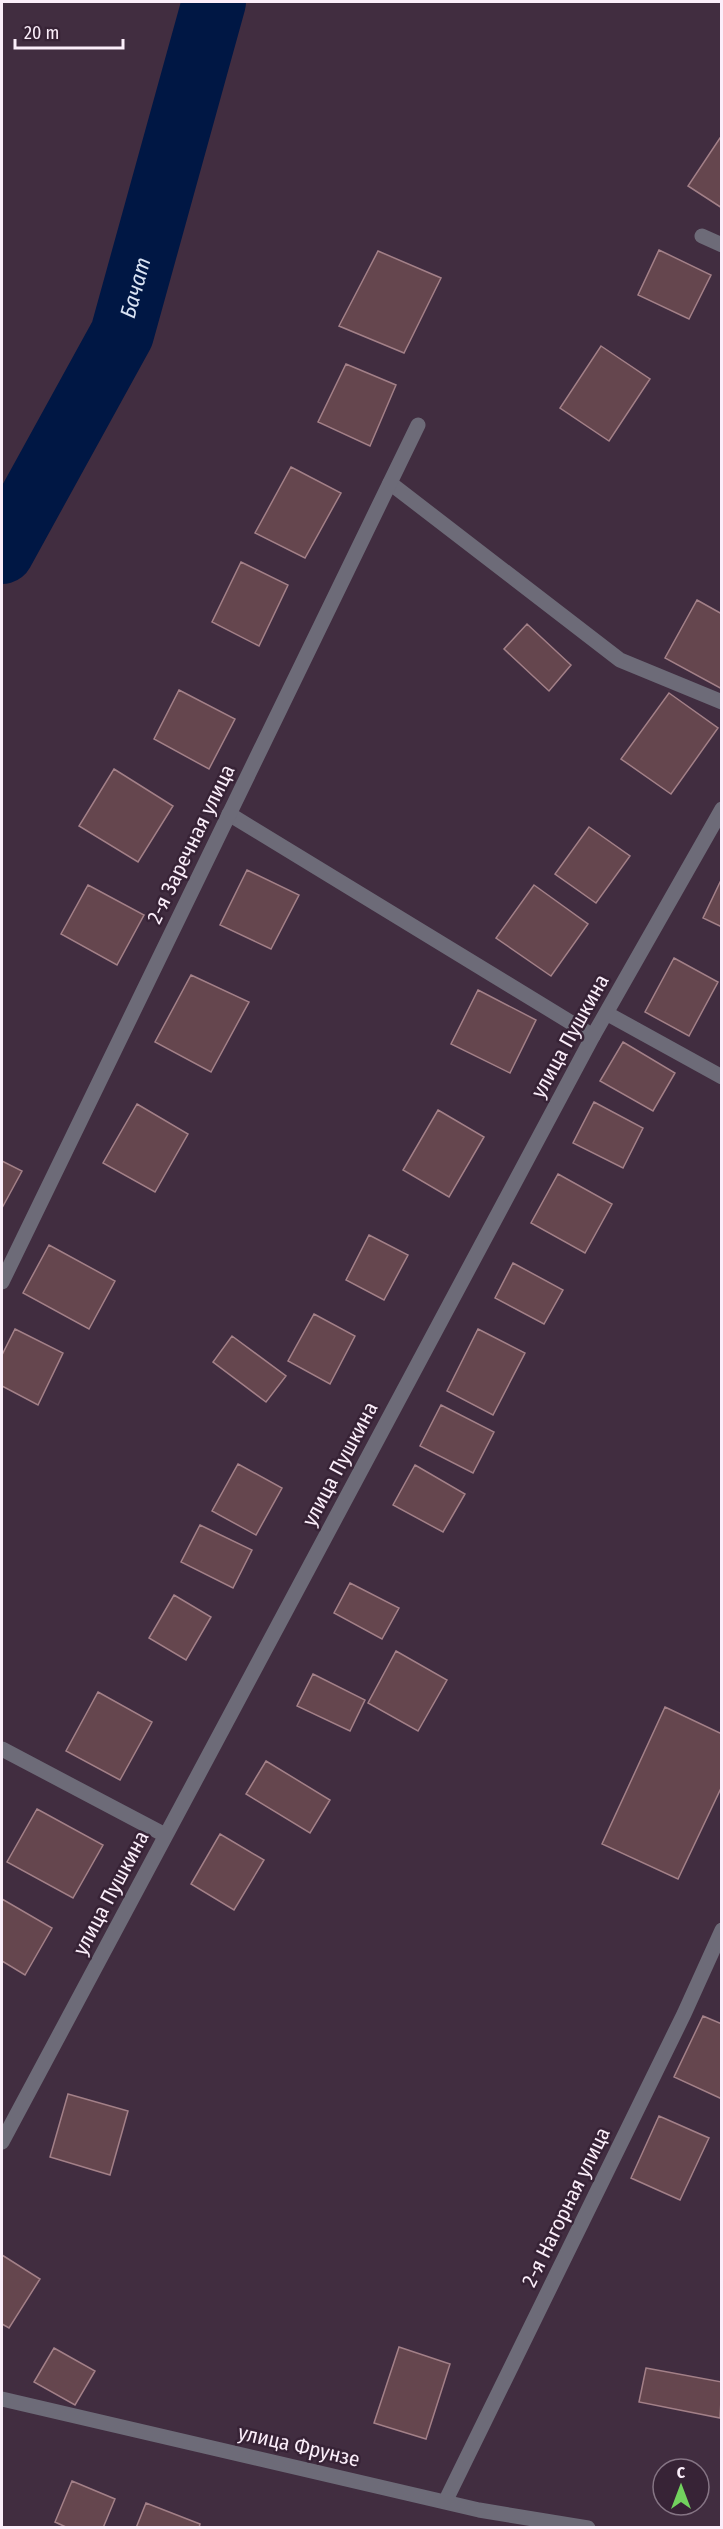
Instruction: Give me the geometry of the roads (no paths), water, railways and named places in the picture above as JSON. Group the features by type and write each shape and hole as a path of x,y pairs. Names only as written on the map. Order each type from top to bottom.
{"street":[{"path":"702,236 722,245"},
{"name":"2-я Заречная улица","path":"2,1282 418,425"},
{"path":"390,483 620,660 722,702"},
{"name":"улица Пушкина","path":"2,2142 593,1036 722,809"},
{"path":"229,814 593,1036"},
{"path":"606,1013 722,1077"},
{"path":"2,1749 165,1835"},
{"name":"2-я Нагорная улица","path":"445,2502 684,2014 722,1930"},
{"name":"улица Фрунзе","path":"2,2399 479,2510 588,2528"}],"waterway":[{"name":"Бачат","path":"2,552 122,334 214,2"}]}
